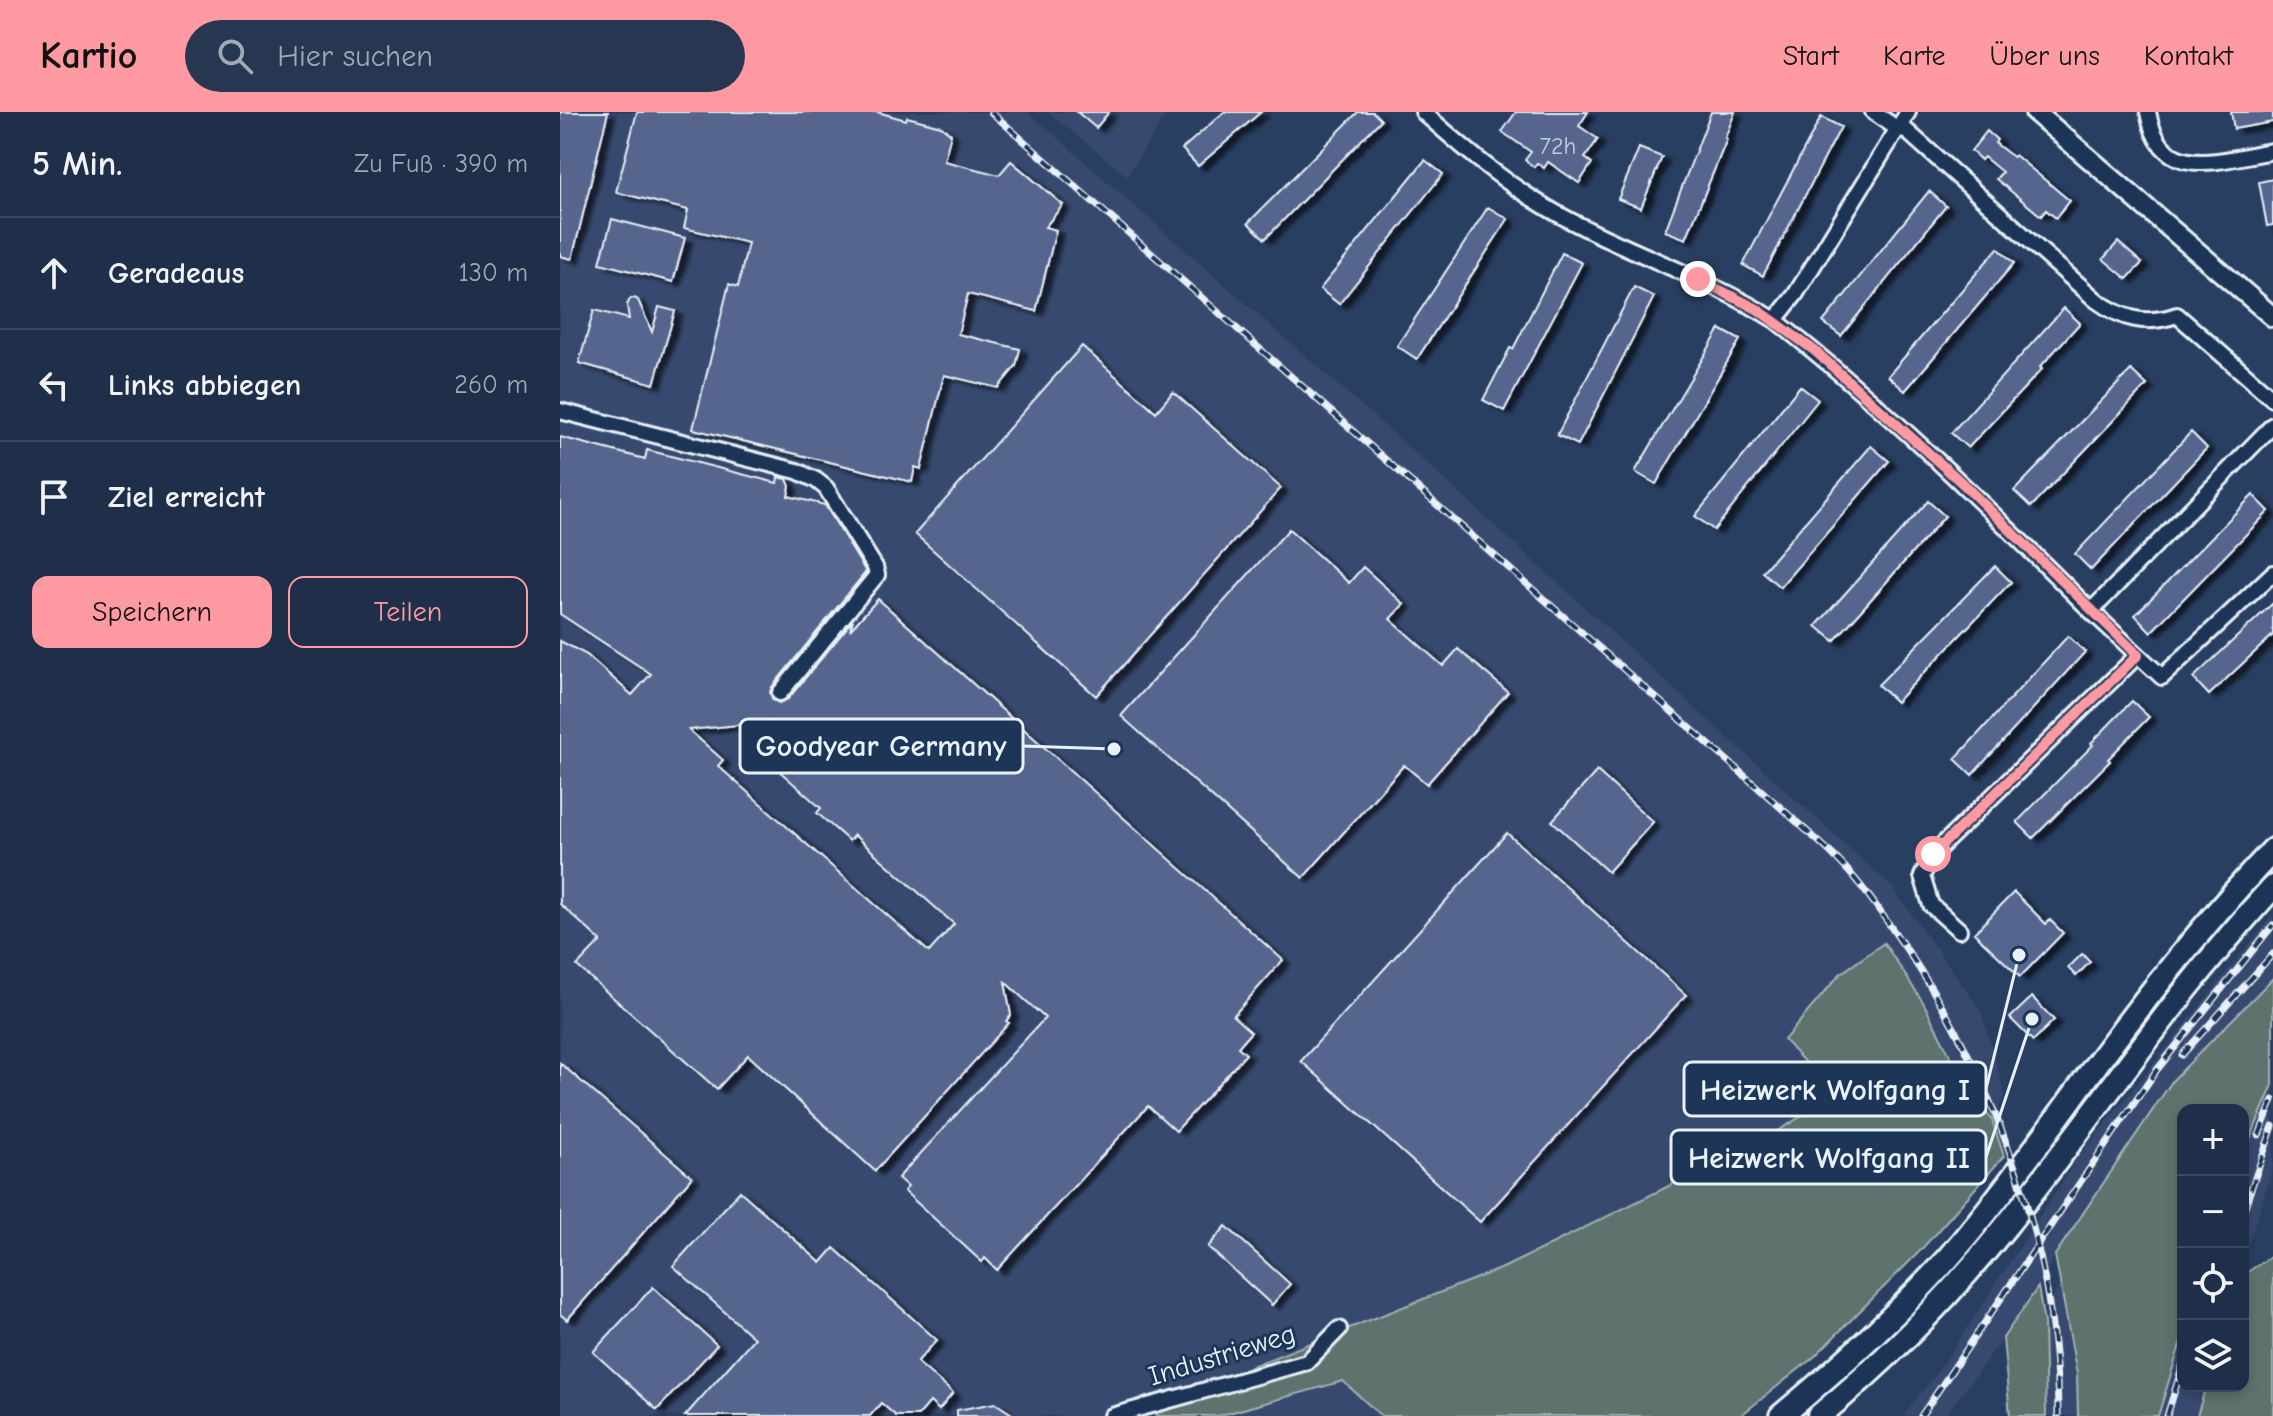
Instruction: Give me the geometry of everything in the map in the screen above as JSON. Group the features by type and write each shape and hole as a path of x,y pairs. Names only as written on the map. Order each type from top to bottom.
{"highway":[{"path":"1781,1416 1863,1345 1948,1258 2033,1152 2186,948 2273,850"},
{"path":"1819,1416 1887,1356 1966,1274 2007,1225 2189,985 2273,887"}],"main road":[{"path":"2040,115 2273,317"}],"street":[{"path":"1423,112 1487,167 1551,210 1698,279 1775,320 1838,371 1962,483 2162,677 2273,573"},
{"path":"1873,112 1902,122 2115,314 2132,320 2151,321 2177,315 2273,399"},
{"path":"2148,112 2154,136 2165,151 2176,158 2204,163 2273,151"},
{"path":"1775,320 1795,295 1902,122"},
{"path":"560,411 797,471 826,488 877,575 780,693"},
{"path":"2091,611 2273,425"},
{"path":"1959,930 1931,905 1922,876 1933,854 2138,655"},
{"name":"Industrieweg","path":"1112,1416 1307,1362 1339,1329"}],"shaded area":[{"path":"560,112 1028,112 1385,426 1892,887 1981,1011 2005,1095 1992,1120 1967,1089 1923,1002 1886,947 1968,1168 1696,1416 560,1416"},
{"path":"1048,112 1167,112 1127,176"},
{"path":"2273,915 2273,978 2173,1080 2055,1255 2038,1287 1945,1416 1903,1416 1938,1372 2078,1158"},
{"path":"2273,1085 2273,1166 2249,1242 2249,1176 2249,1141"},
{"path":"2060,1281 2077,1374 2078,1416 2046,1416 2044,1323"},
{"path":"2177,1354 2177,1392 2204,1392 2197,1416 2158,1416"}],"green space":[{"path":"1884,943 1923,1002 1967,1089 1992,1120 2004,1156 1919,1252 1814,1357 1740,1416 1381,1416 1343,1381 1218,1416 1158,1416 1154,1413 1205,1394 1252,1366 1505,1267 1768,1137 1835,1095 1784,1040 1840,974"},
{"path":"2273,978 2273,1085 2249,1141 2249,1104 2177,1104 2177,1354 2158,1416 2078,1416 2077,1374 2055,1255 2173,1080"},
{"path":"2273,1255 2273,1416 2197,1416 2204,1392 2249,1392 2249,1271"},
{"path":"2038,1287 2044,1323 2046,1416 2010,1416 2003,1338"}],"building":[{"path":"560,112 608,112 572,259 560,256"},
{"path":"637,112 877,112 906,120 907,117 941,126 951,134 944,161 999,175 1011,161 1063,205 1045,227 1056,230 1036,311 968,294 958,334 1020,349 1016,366 998,388 944,375 921,469 915,467 912,482 693,429 729,284 738,287 748,243 684,228 688,210 616,192"},
{"path":"1077,112 1109,112 1096,128"},
{"path":"1224,112 1261,112 1198,166 1182,149"},
{"path":"1358,112 1373,112 1381,120 1265,239 1248,223"},
{"path":"1516,112 1588,112 1579,126 1598,139 1585,158 1592,163 1579,183 1548,162 1544,168 1537,163 1534,167 1525,160 1531,152 1502,132"},
{"path":"1711,112 1735,112 1686,239 1665,231"},
{"path":"2231,112 2273,112 2273,122 2234,129"},
{"path":"1821,117 1841,127 1763,276 1743,265"},
{"path":"1987,131 1997,140 1995,143 2013,157 2015,155 2070,201 2056,218 2046,210 2041,216 1996,179 2002,172 1971,151"},
{"path":"1639,148 1662,157 1641,208 1618,199"},
{"path":"1425,160 1443,174 1339,304 1320,289"},
{"path":"2273,179 2273,225 2267,226 2259,182"},
{"path":"1929,191 1946,206 1841,336 1823,322"},
{"path":"1488,207 1508,219 1417,359 1397,346"},
{"path":"612,219 685,238 673,282 600,263"},
{"path":"2118,242 2142,263 2127,279 2103,259"},
{"path":"1998,248 2014,263 1905,391 1888,376"},
{"path":"1562,253 1582,263 1504,411 1483,400"},
{"path":"1634,287 1654,297 1578,445 1557,435"},
{"path":"634,298 638,300 652,332 659,307 675,311 654,384 579,363 594,310 629,319 627,305"},
{"path":"2064,308 2080,323 1968,448 1951,433"},
{"path":"1720,329 1740,340 1656,484 1635,472"},
{"path":"1082,346 1156,412 1173,392 1281,488 1096,696 915,534"},
{"path":"2131,370 2147,385 2031,507 2014,491"},
{"path":"1800,386 1818,400 1714,530 1695,516"},
{"path":"2191,432 2207,448 2091,570 2075,554"},
{"path":"560,437 645,459 647,450 777,483 778,477 787,479 790,486 788,496 825,505 866,572 772,687 773,700 779,703 788,699 853,620 850,630 878,599 1283,960 1233,1016 1251,1032 1238,1047 1246,1054 1176,1131 1148,1106 997,1270 985,1258 982,1262 904,1191 908,1187 898,1178 1045,1018 1005,982 1011,1015 1006,1021 1009,1023 875,1171 748,1055 717,1089 577,966 601,941 560,904 560,641 587,655 632,695 651,674 560,614","holes":["768,722 749,744 821,808 817,813 849,841 854,835 954,924 929,952 718,766 723,760 689,730"]},
{"path":"1871,446 1889,461 1780,587 1762,572"},
{"path":"2253,495 2269,511 2151,632 2135,615"},
{"path":"1928,501 1945,516 1834,641 1816,626"},
{"path":"1289,529 1349,583 1363,567 1404,604 1390,619 1443,666 1458,649 1508,692 1427,784 1404,765 1303,878 1121,716"},
{"path":"1995,566 2011,582 1896,702 1878,685"},
{"path":"2273,603 2273,635 2209,695 2193,678"},
{"path":"2068,636 2085,652 1972,775 1955,759"},
{"path":"2132,701 2149,717 2033,838 2017,822"},
{"path":"1597,771 1653,822 1608,872 1552,821"},
{"path":"1507,833 1686,995 1480,1222 1301,1061"},
{"path":"2014,892 2046,924 2050,920 2063,933 2020,977 1974,933"},
{"path":"2082,954 2090,962 2076,976 2068,968"},
{"path":"2032,997 2054,1020 2033,1041 2010,1018"},
{"path":"560,1063 692,1177 567,1320 560,1314"},
{"path":"740,1191 821,1263 834,1248 937,1340 917,1362 953,1393 939,1410 930,1402 918,1416 896,1416 881,1403 870,1416 685,1416 754,1338 673,1266"},
{"path":"1226,1226 1290,1284 1272,1305 1208,1247"},
{"path":"653,1287 717,1345 657,1410 593,1352"},
{"path":"995,1403 1015,1416 957,1416 957,1410"}],"railway":[{"path":"991,112 1788,814 1856,880 1907,950 1940,1003 1995,1114 2017,1172 2047,1292 2055,1354 2058,1416"},
{"path":"1921,1416 2156,1071 2273,925"},
{"path":"2182,1055 2273,954"},
{"path":"2259,1135 2273,1100"},
{"path":"2249,1195 2273,1126"},
{"path":"2167,1416 2177,1384"}],"place":[{"name":"Goodyear Germany","path":"1114,749"},
{"name":"Heizwerk Wolfgang I","path":"2019,955"},
{"name":"Heizwerk Wolfgang II","path":"2032,1019"}],"route":[{"path":"1698,279 1775,320 1815,351 1962,483 2138,655 1933,854"}]}
